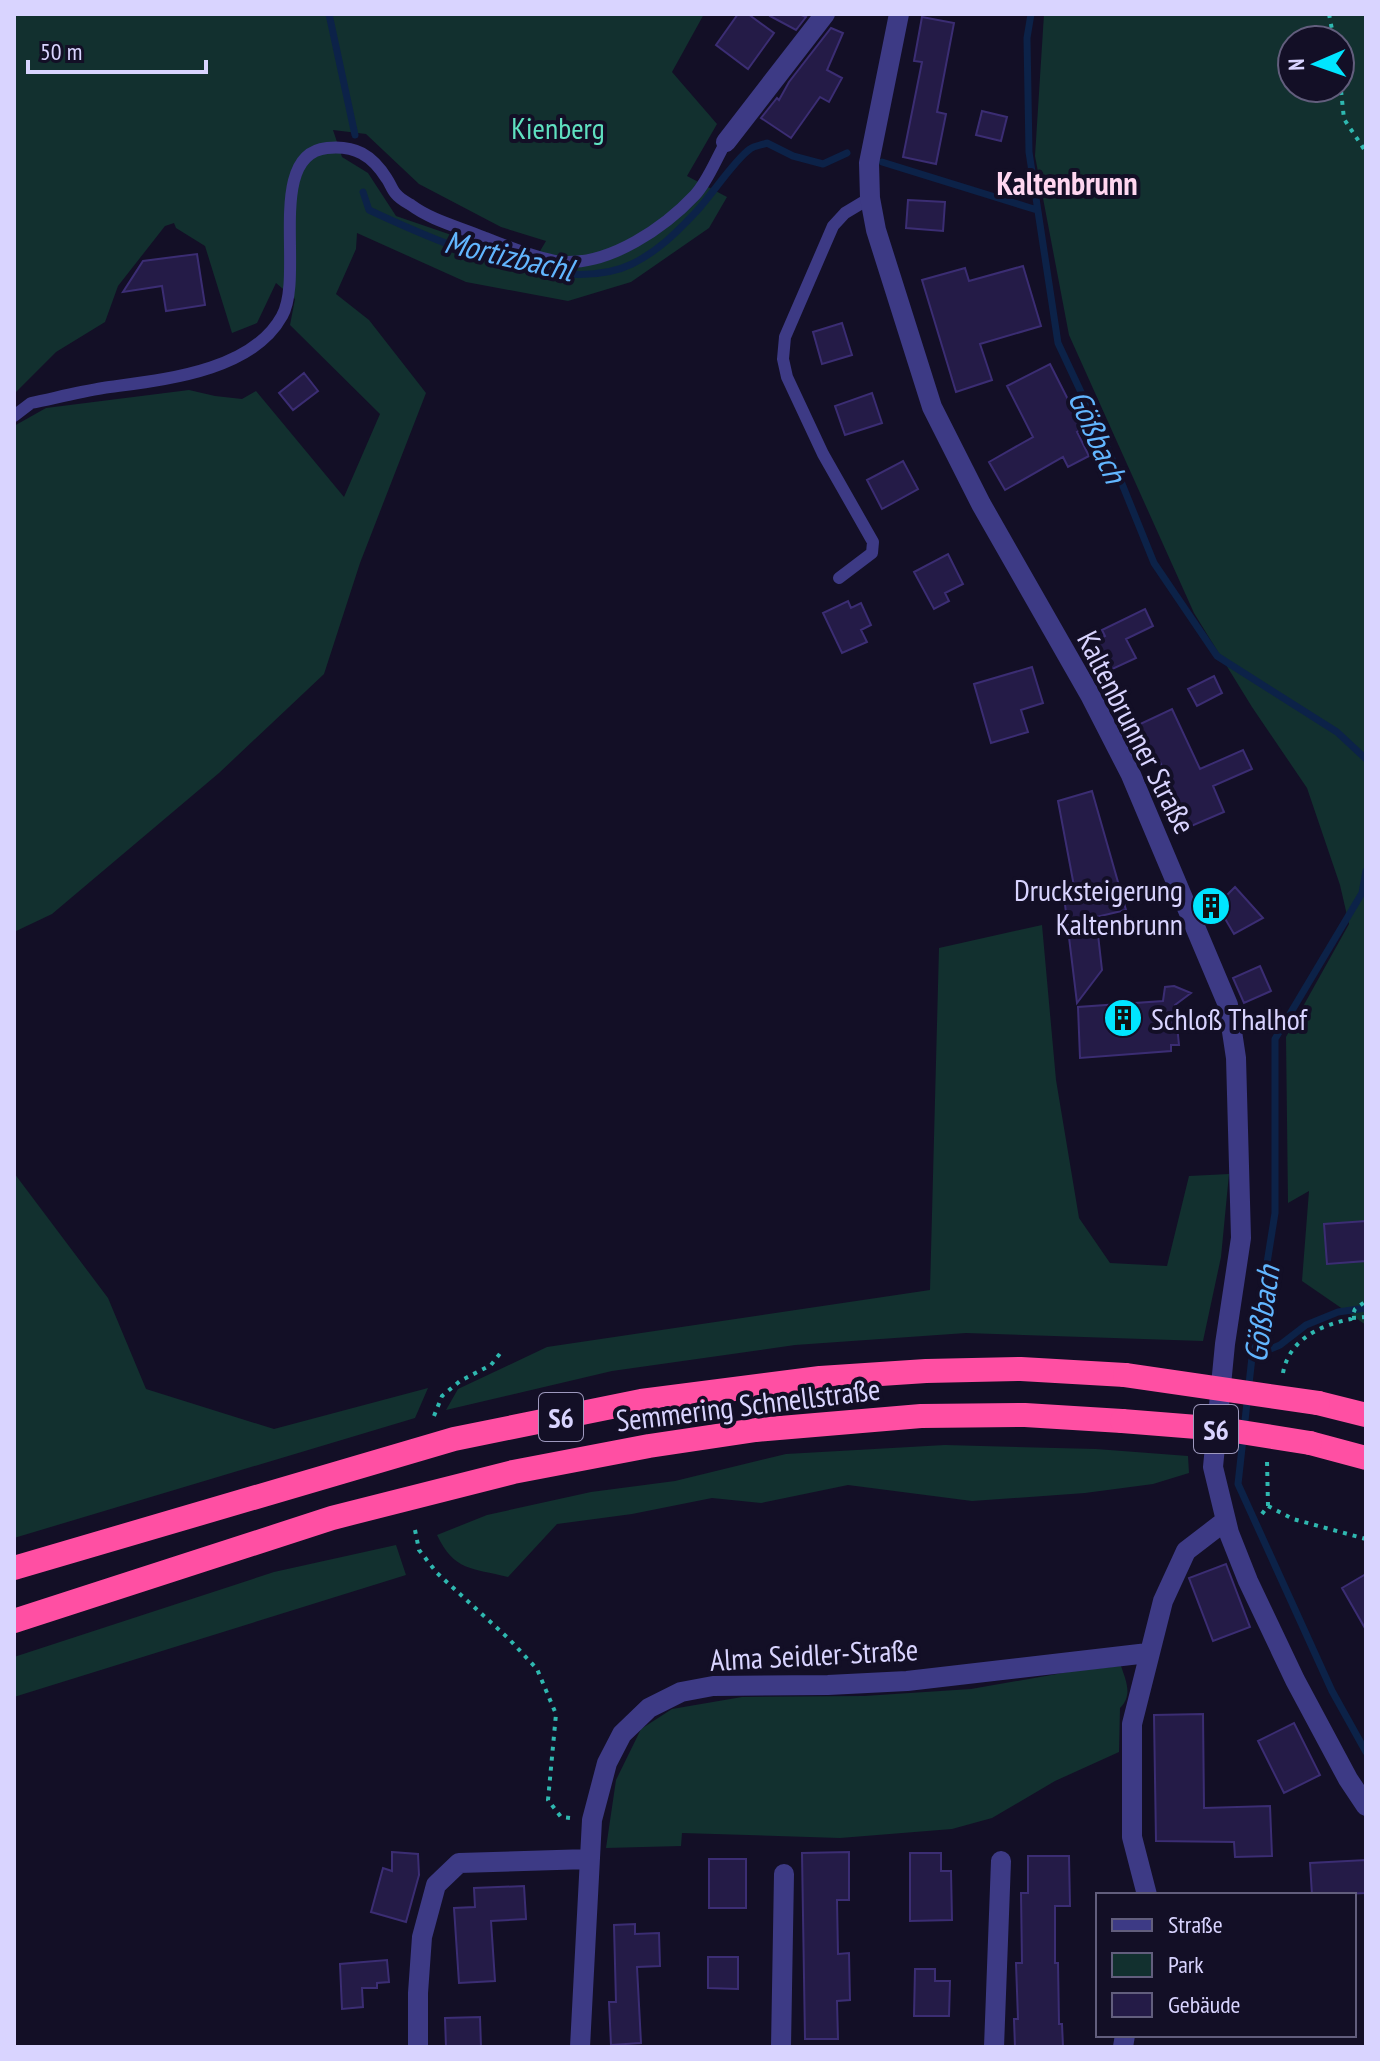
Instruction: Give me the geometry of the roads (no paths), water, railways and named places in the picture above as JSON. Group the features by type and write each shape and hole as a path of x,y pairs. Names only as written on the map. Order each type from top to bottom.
{"highway":[{"name":"Semmering Schnellstraße","path":"14,1568 454,1439 641,1401 805,1380 926,1371 1021,1369 1125,1375 1318,1403 1366,1415"},
{"name":"Semmering Schnellstraße","path":"14,1621 332,1518 513,1472 637,1448 756,1430 921,1416 1025,1415 1222,1429 1310,1443 1366,1458"}],"street":[{"path":"726,142 825,14"},
{"name":"Kaltenbrunner Straße","path":"899,14 869,163 870,198 885,261 932,407 981,504 1090,695 1131,775 1228,1005 1236,1058 1241,1238 1225,1344 1213,1467 1225,1521 1248,1581 1289,1668 1348,1779 1366,1806"},
{"path":"1146,1893 1132,1837 1132,1724 1163,1601 1186,1551 1225,1521"},
{"name":"Alma Seidler-Straße","path":"580,2047 592,1820 607,1763 622,1734 649,1708 681,1692 713,1686 907,1681 1148,1653"},
{"path":"418,2047 422,1937 436,1885 459,1863 589,1859"},
{"path":"994,2047 1001,1861"},
{"path":"781,2047 784,1874"}],"lane":[{"path":"14,416 31,403 190,375 251,348 272,331 289,302 294,173 303,160 323,148 350,147 362,152 374,160 396,194 417,210 504,246 563,262 604,257 640,240 697,193 726,142"},
{"path":"839,578 872,553 873,542 823,454 787,377 783,359 785,337 833,226 845,213 870,198"}],"waterway":[{"name":"Mortizbachl","path":"329,14 355,135"},
{"name":"Gößbach","path":"1031,14 1027,38 1029,152 1058,343 1110,454 1154,563 1217,656 1337,732 1366,759"},
{"name":"Mortizbachl","path":"363,192 369,210 463,250 535,270 571,274 603,273 632,264 666,242 752,148 767,143 793,156 823,164 847,153"},
{"path":"882,162 1037,210"},
{"name":"Gößbach","path":"1366,871 1362,893 1275,1039 1275,1213 1252,1357 1238,1484 1332,1691 1366,1752"},
{"path":"1252,1357 1280,1345 1306,1325 1338,1312 1366,1308"}],"place":[{"name":"Drucksteigerung Kaltenbrunn","path":"1211,906"},
{"name":"Schloß Thalhof","path":"1123,1018"}],"district":[{"name":"Kaltenbrunn","path":"1067,183"}],"park label":[{"name":"Kienberg","path":"558,127"}]}
